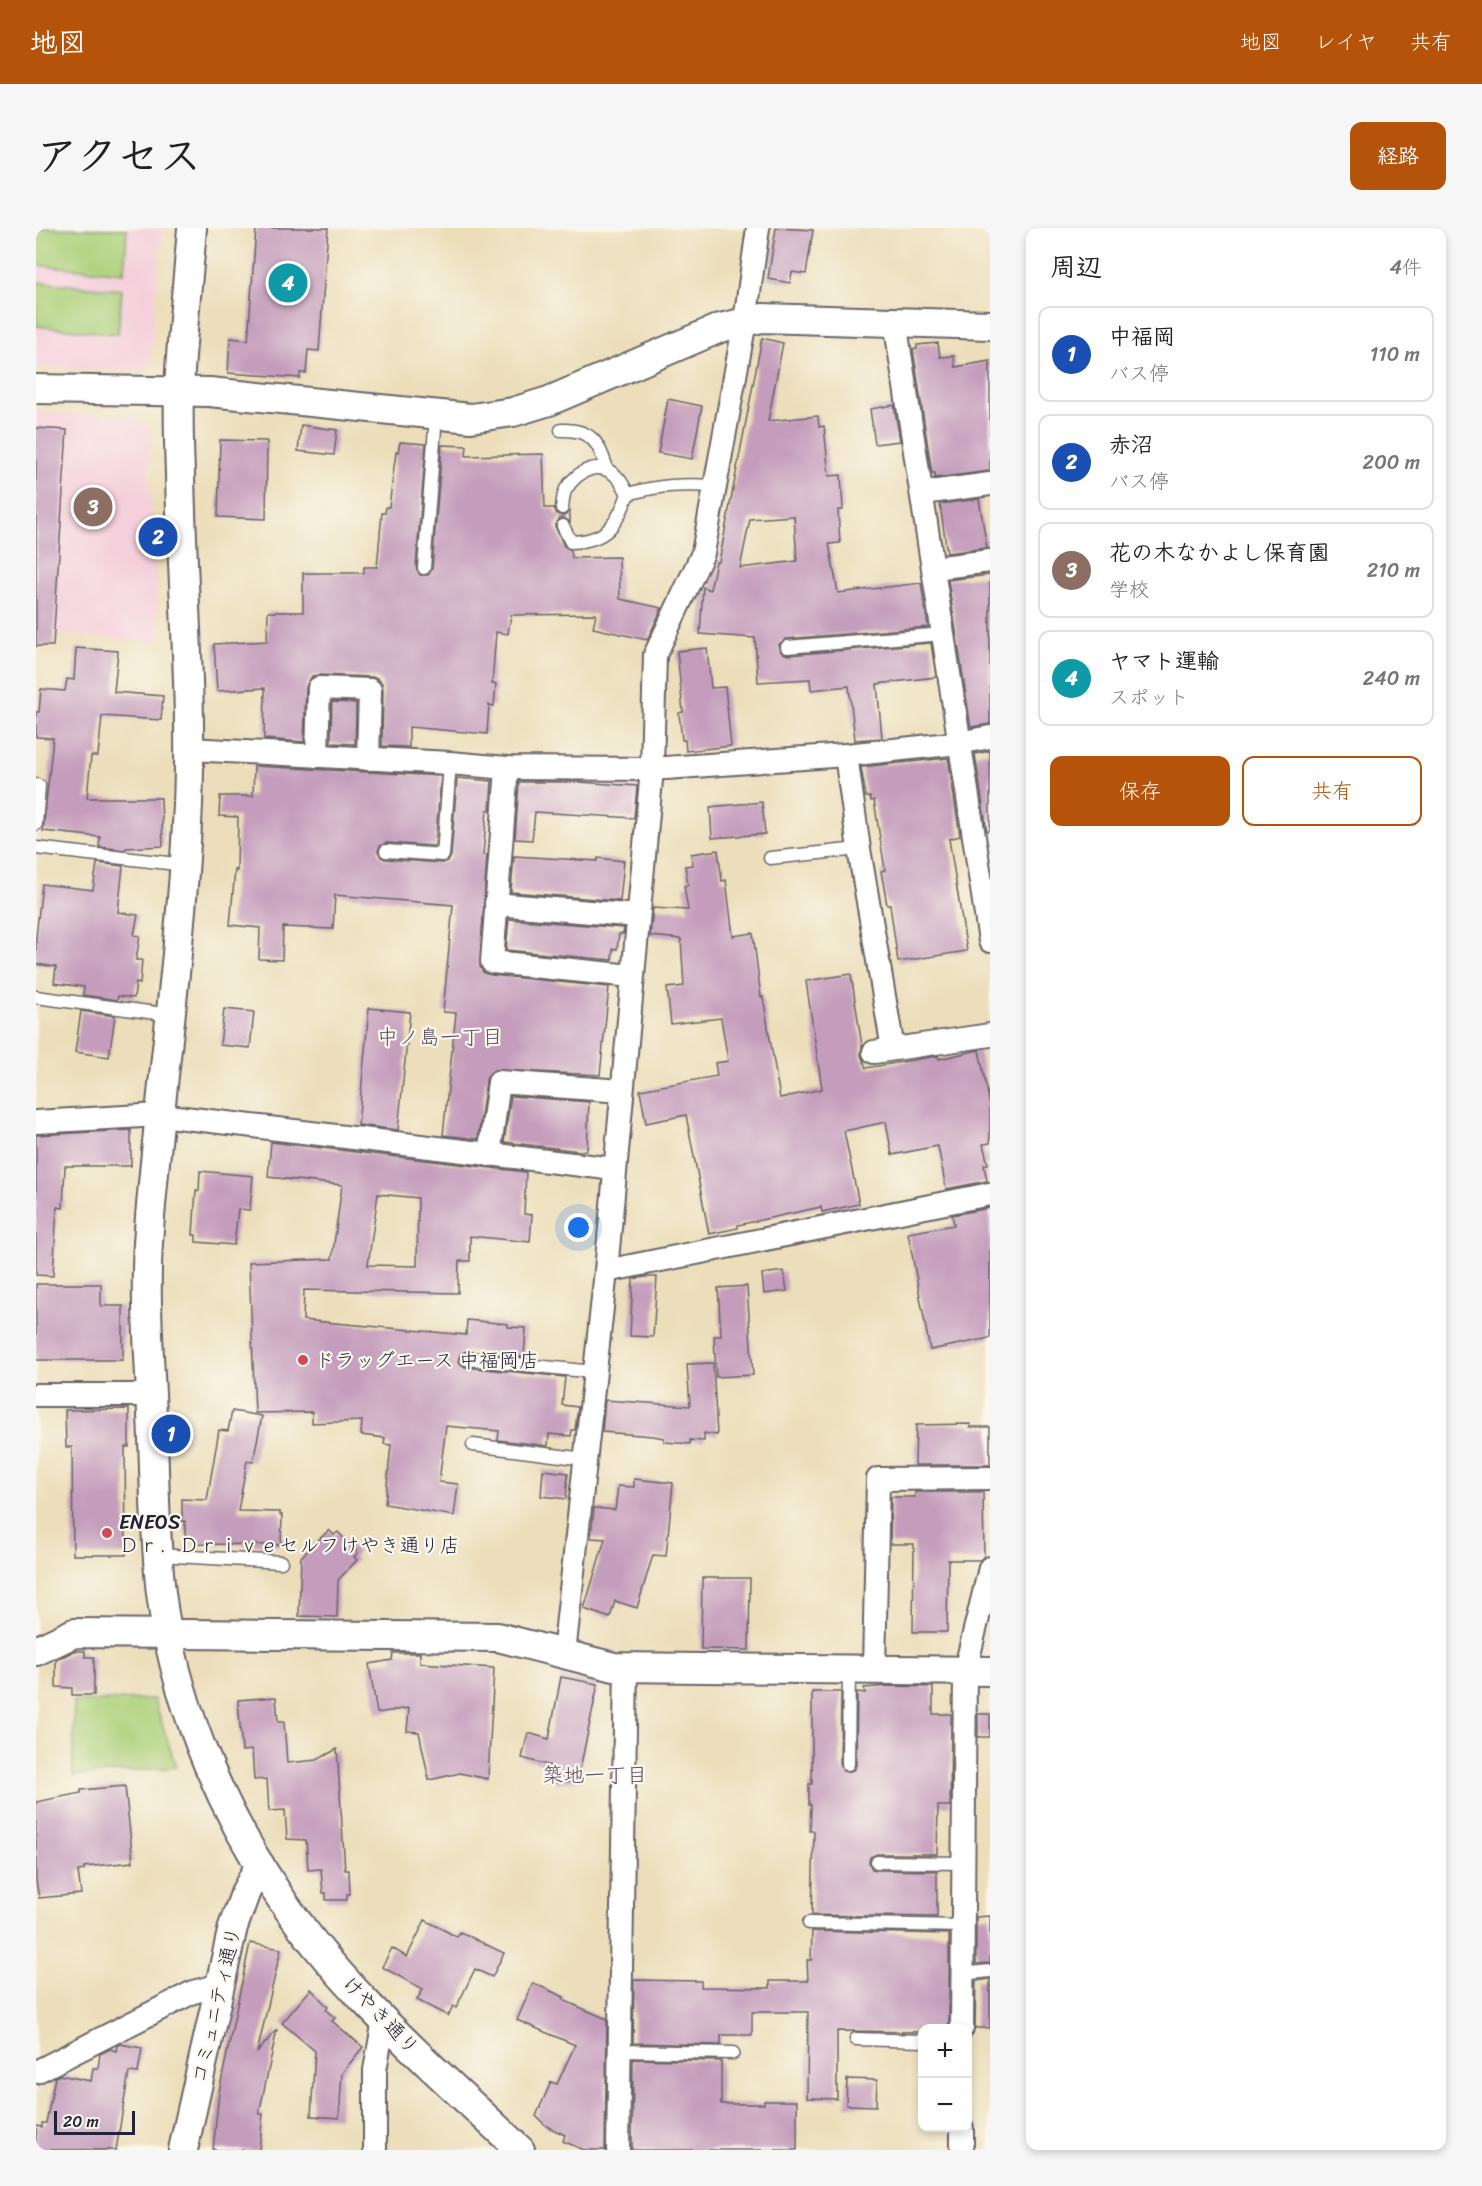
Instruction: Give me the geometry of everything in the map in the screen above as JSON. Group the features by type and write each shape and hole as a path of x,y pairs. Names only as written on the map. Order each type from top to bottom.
{"street":[{"name":"けやき通り","path":"192,228 179,393 189,749 185,865 148,1248 157,1556 168,1634 178,1678 195,1728 231,1810 260,1865 303,1929 384,2020 520,2150"},
{"path":"564,1654 606,1270 639,916 652,769 655,655 703,553 745,321 758,228"},
{"path":"36,389 209,392 471,418 513,412 549,401 720,328 745,321 762,318 990,325"},
{"path":"895,321 990,941"},
{"path":"923,493 990,484"},
{"path":"934,568 990,561"},
{"path":"317,756 319,688 370,690 368,759"},
{"path":"189,749 450,762 507,768 652,769 846,755 959,743 990,737"},
{"path":"846,755 884,1051 990,1035"},
{"path":"507,768 492,962 632,976"},
{"path":"496,904 639,916"},
{"path":"489,1155 499,1082 622,1092"},
{"path":"36,1122 160,1115 615,1170"},
{"path":"606,1270 990,1194"},
{"path":"36,1395 151,1395"},
{"path":"861,1669 878,1479 990,1478"},
{"path":"962,2024 963,1863 978,1671 990,1568"},
{"path":"36,1651 74,1633 498,1637 614,1667 978,1671"},
{"path":"618,2150 626,1667"},
{"name":"コミュニティ通り","path":"183,2150 232,1927 246,1891 260,1865"},
{"path":"36,2072 193,1992 220,1985"},
{"path":"375,2150 375,2070 384,2020"},
{"path":"962,2132 962,2150"}],"lane":[{"path":"424,568 436,416"},
{"path":"561,430 578,429 590,436 602,452 607,470"},
{"path":"562,508 565,491 575,477 592,467 607,470 618,478 628,494"},
{"path":"628,494 680,484 715,486"},
{"path":"562,526 571,543 589,542 605,534 618,521 628,494"},
{"path":"787,647 943,634"},
{"path":"386,851 443,855 450,762"},
{"path":"36,785 39,786 36,824"},
{"path":"36,848 185,865"},
{"path":"770,858 859,849"},
{"path":"36,997 172,1015"},
{"path":"466,1359 594,1372"},
{"path":"472,1445 585,1459"},
{"path":"157,1556 280,1562"},
{"path":"848,1764 861,1669"},
{"path":"877,1862 963,1863"},
{"path":"809,1923 963,1926"},
{"path":"962,1974 990,1971"},
{"path":"856,2039 918,2041"},
{"path":"620,2051 733,2053"}],"shaded area":[{"path":"36,228 162,228 149,372 36,367"},
{"path":"36,412 137,416 151,432 149,474 160,642 36,632"}],"green space":[{"path":"36,228 127,229 124,273 36,265"},
{"path":"36,282 122,290 118,334 36,326"},
{"path":"154,1699 176,1767 73,1776 74,1702"}],"building":[{"path":"256,228 328,228 319,351 308,350 306,373 300,373 300,378 228,373 230,338 248,340"},
{"path":"776,228 813,230 806,274 792,272 790,283 768,279"},
{"path":"762,338 783,343 768,421 818,416 819,427 824,426 829,476 841,475 843,510 838,510 840,543 829,544 838,593 921,583 928,627 786,639 779,644 781,652 788,655 931,643 936,677 877,684 882,738 855,740 849,686 811,690 810,679 758,682 755,638 700,634 703,587 710,590 716,562 719,562","holes":["794,516 797,561 740,568 750,519"]},
{"path":"938,343 940,357 954,356 955,367 990,361 990,471 935,478 935,473 932,473 913,349 917,349 917,345"},
{"path":"668,399 702,406 692,459 658,453"},
{"path":"894,405 900,441 875,444 870,409"},
{"path":"301,425 337,430 334,455 298,451"},
{"path":"36,428 67,430 53,646 36,646"},
{"path":"220,440 267,441 266,519 218,517"},
{"path":"400,442 426,444 416,567 420,575 428,575 432,569 442,445 467,446 466,456 543,454 545,508 554,508 557,514 562,516 570,511 570,522 560,518 555,526 564,546 571,550 572,558 619,557 620,599 662,608 647,640 593,628 596,614 511,615 508,634 496,632 492,684 496,684 494,706 489,705 487,734 409,727 409,747 382,746 382,683 377,678 371,677 320,675 312,676 306,687 304,742 264,739 265,688 217,691 214,644 267,641 268,612 303,612 303,573 364,573 364,567 377,567 382,513 385,513 386,507 389,507 396,452 398,452"},
{"path":"979,499 987,548 947,553 940,504"},
{"path":"990,575 990,724 971,727 948,580"},
{"path":"76,648 118,651 114,692 163,696 161,720 102,716 98,756 91,756 87,798 161,798 163,846 126,848 125,850 99,847 100,837 43,831 53,738 36,737 36,712 39,712 41,689 65,691 67,679 74,680"},
{"path":"707,648 711,688 725,687 731,746 686,751 685,740 682,740 679,713 683,712 677,651"},
{"path":"332,702 356,703 355,744 331,743"},
{"path":"990,751 990,830 987,831 975,754"},
{"path":"948,758 960,836 949,839 967,951 898,962 890,905 887,905 881,871 885,870 874,800 871,801 870,797 866,797 861,767"},
{"path":"254,766 441,776 435,846 386,843 380,846 378,851 385,859 442,863 449,860 451,856 457,778 492,781 483,855 487,855 480,967 484,973 491,975 609,987 600,1075 494,1070 486,1080 478,1139 443,1135 456,1013 443,1012 453,905 335,895 333,929 283,927 282,960 259,959 260,928 230,925 235,870 237,871 238,817 219,816 220,796 253,796"},
{"path":"519,782 579,782 637,786 634,818 535,812 532,840 515,839"},
{"path":"762,802 765,834 712,838 710,807"},
{"path":"718,850 722,881 726,880 733,936 753,933 761,997 763,997 780,1098 822,1089 806,981 851,974 862,1046 861,1055 866,1068 938,1056 939,1059 979,1050 990,1106 990,1143 983,1144 988,1164 984,1165 987,1181 946,1189 938,1146 892,1155 886,1122 844,1131 859,1204 822,1212 821,1207 738,1225 738,1228 709,1234 686,1115 646,1123 640,1090 717,1076 715,1063 728,1061 721,1018 671,1024 667,988 684,986 681,939 650,936 653,908 688,910 684,886 688,885 685,866 693,865 691,854"},
{"path":"514,856 597,861 598,858 624,861 620,901 511,892"},
{"path":"97,863 123,866 118,912 138,915 134,935 140,936 136,960 142,960 140,984 136,983 134,998 118,996 117,1000 83,995 84,987 54,983 56,967 36,964 36,937 42,884 93,890"},
{"path":"509,919 624,928 623,934 619,934 617,949 613,949 612,960 506,950"},
{"path":"369,1008 410,1012 398,1130 358,1125"},
{"path":"224,1009 254,1012 250,1048 220,1045"},
{"path":"81,1011 115,1016 109,1057 75,1052"},
{"path":"511,1096 589,1102 587,1150 504,1142"},
{"path":"131,1130 131,1166 65,1166 63,1208 57,1207 53,1276 36,1275 36,1135"},
{"path":"271,1142 526,1172 524,1214 532,1215 530,1242 470,1236 470,1261 459,1261 458,1293 304,1290 303,1320 466,1335 467,1320 526,1328 524,1357 466,1351 460,1354 458,1362 465,1367 565,1377 562,1405 578,1407 575,1430 572,1430 571,1436 549,1434 548,1446 498,1440 499,1431 446,1426 439,1482 458,1484 454,1516 385,1504 391,1445 384,1444 385,1438 361,1435 362,1421 312,1423 312,1412 255,1413 249,1262 332,1259 342,1185 268,1177","holes":["378,1194 418,1198 417,1266 368,1265"]},
{"path":"200,1171 253,1176 250,1210 238,1209 234,1245 196,1242 196,1235 193,1235 196,1190 199,1191"},
{"path":"990,1208 990,1338 930,1350 908,1233 954,1225 952,1215"},
{"path":"784,1271 787,1291 764,1294 762,1274"},
{"path":"657,1277 653,1337 630,1336 633,1279"},
{"path":"36,1284 101,1284 101,1306 123,1306 123,1360 36,1360"},
{"path":"747,1286 753,1375 716,1377 714,1336 721,1336 718,1288"},
{"path":"713,1363 717,1435 704,1433 704,1441 690,1440 690,1444 664,1442 664,1438 653,1436 602,1432 605,1400 690,1406 687,1364"},
{"path":"129,1409 129,1447 125,1447 126,1555 73,1555 72,1447 66,1447 65,1410"},
{"path":"232,1411 262,1416 253,1462 247,1461 238,1511 280,1512 282,1515 281,1545 197,1544 185,1534 185,1521 182,1521 182,1499 207,1500 219,1430 228,1431"},
{"path":"970,1424 970,1427 990,1427 990,1465 915,1465 916,1425"},
{"path":"543,1470 568,1473 566,1499 541,1496"},
{"path":"634,1479 673,1483 666,1556 653,1555 637,1608 615,1601 610,1618 584,1609 605,1539 591,1538 594,1508 615,1510 618,1486 634,1487"},
{"path":"915,1492 983,1492 984,1556 980,1560 948,1560 947,1632 913,1632 914,1544 890,1544 891,1497 915,1497"},
{"path":"329,1530 334,1535 338,1532 358,1553 354,1557 357,1560 338,1580 337,1617 299,1616 301,1557"},
{"path":"702,1578 750,1578 749,1650 701,1649"},
{"path":"74,1651 85,1651 85,1657 94,1657 94,1695 72,1695 72,1688 56,1687 56,1660"},
{"path":"393,1653 420,1653 420,1663 494,1668 488,1779 460,1773 429,1780 419,1732 407,1731 409,1708 377,1713 369,1664 392,1660"},
{"path":"561,1677 598,1684 580,1769 581,1780 556,1783 555,1767 522,1758 528,1733 549,1739"},
{"path":"933,1687 933,1714 951,1714 950,1806 938,1806 937,1854 877,1854 870,1857 869,1862 872,1869 877,1870 937,1871 937,1917 812,1915 814,1831 810,1831 809,1784 812,1784 812,1692 841,1692 840,1764 843,1771 848,1772 855,1769 856,1764 857,1692 865,1693 864,1688"},
{"path":"276,1697 278,1722 284,1722 287,1763 317,1760 337,1749 345,1870 349,1870 350,1894 347,1894 347,1900 326,1900 326,1893 323,1893 321,1869 308,1870 306,1840 287,1839 285,1810 269,1811 267,1779 254,1780 252,1750 242,1751 238,1700"},
{"path":"978,1714 990,1714 990,1737 978,1737"},
{"path":"125,1786 133,1862 84,1867 84,1870 78,1871 81,1894 39,1898 36,1881 36,1802 81,1793 81,1790"},
{"path":"990,1916 990,1963 976,1964 976,1917"},
{"path":"425,1920 457,1937 460,1932 504,1953 492,1977 475,1969 456,2008 453,2006 448,2016 417,2000 423,1989 382,1967 392,1948 407,1957"},
{"path":"812,1931 949,1934 949,2024 918,2024 918,2032 837,2031 837,2099 807,2098 808,2012 752,2012 752,2035 721,2035 721,2045 633,2043 634,1980 701,1981 701,1987 770,1988 770,1981 808,1981 807,1960 811,1960"},
{"path":"250,1943 281,1949 257,2053 277,2029 259,2114 263,2114 259,2150 213,2150 219,2092"},
{"path":"990,1979 990,2028 975,2028 976,1981"},
{"path":"533,1983 564,1997 563,2000 607,2019 605,2150 584,2150 563,2141 565,2135 546,2126 536,2116 551,2082 557,2084 575,2045 517,2020"},
{"path":"311,1989 328,2007 326,2010 335,2018 332,2021 363,2047 342,2073 339,2118 311,2116 315,2051 282,2023"},
{"path":"120,2044 142,2048 138,2073 129,2072 116,2150 36,2150 36,2126 42,2127 42,2123 46,2123 55,2077 59,2075 91,2081 93,2068 98,2068 100,2054 110,2049 116,2051"},
{"path":"633,2059 721,2061 721,2104 797,2101 797,2150 632,2150"},
{"path":"847,2079 877,2080 876,2106 846,2105"}],"place":[{"name":"ヤマト運輸","path":"288,283"},
{"name":"花の木なかよし保育園","path":"93,507"},
{"name":"赤沼","path":"158,537"},
{"name":"ドラッグエース 中福岡店","path":"303,1360"},
{"name":"中福岡","path":"171,1434"},
{"name":"ENEOS Ｄｒ．Ｄｒｉｖｅセルフけやき通り店","path":"107,1533"}],"district":[{"name":"中ノ島一丁目","path":"440,1037"},
{"name":"築地一丁目","path":"595,1775"}]}
